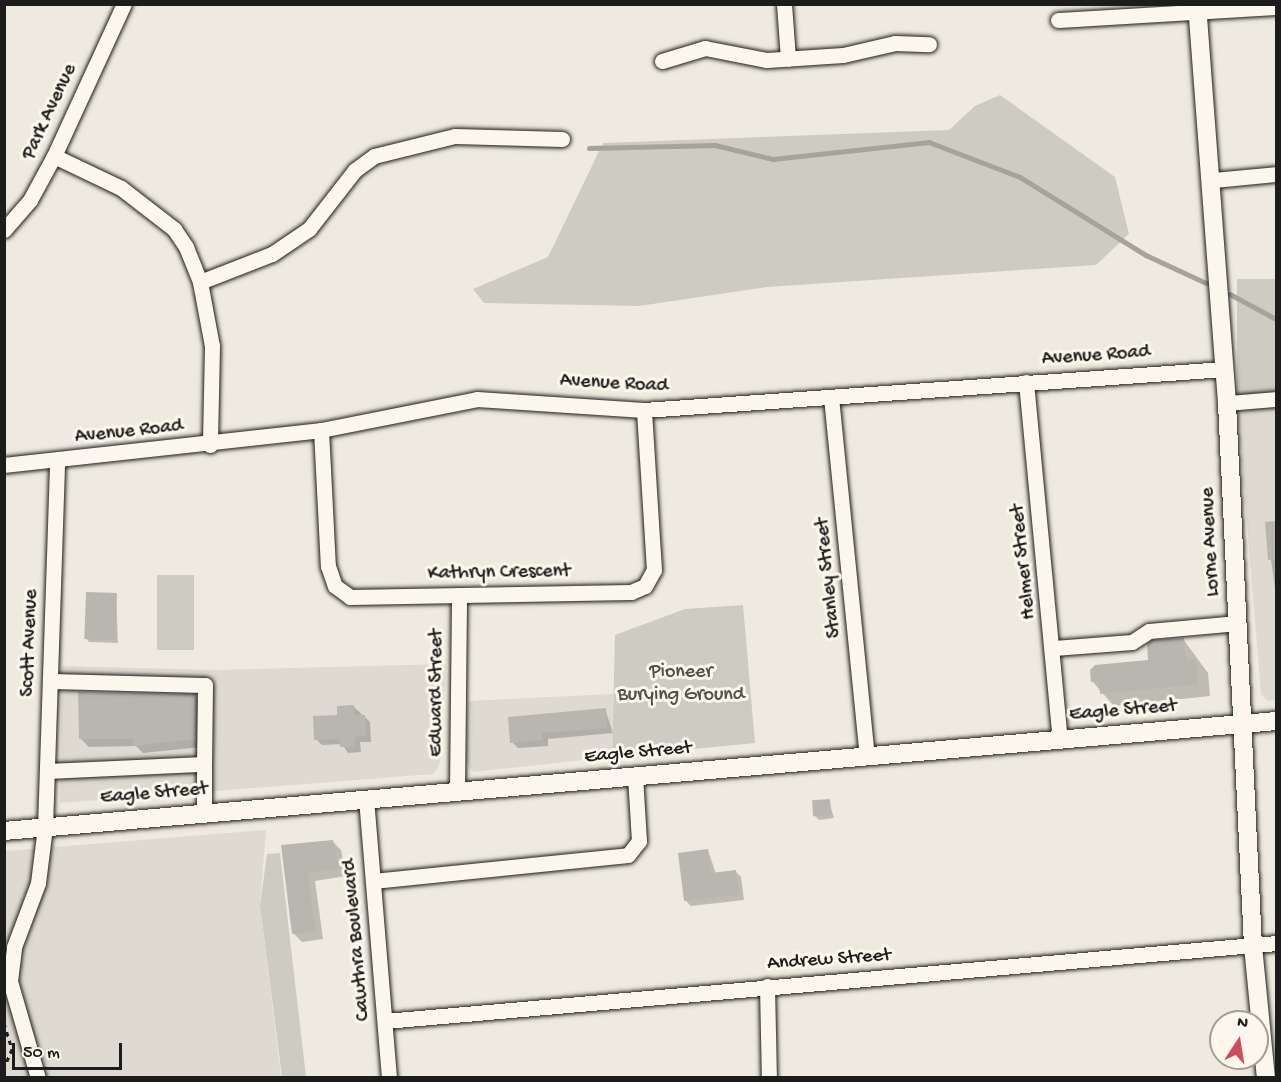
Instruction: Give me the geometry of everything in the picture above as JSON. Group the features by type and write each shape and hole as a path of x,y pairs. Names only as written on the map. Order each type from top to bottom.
{"main road":[{"name":"Lorne Avenue","path":"1197,9 1213,180 1227,403 1253,946 1266,1077"},
{"name":"Eagle Street","path":"4,831 1276,721"}],"street":[{"name":"Park Avenue","path":"4,230 30,200 54,156 124,4"},
{"path":"784,4 788,58"},
{"path":"1058,20 1197,9 1276,7"},
{"path":"662,61 705,48 767,60 843,56 895,43 929,44"},
{"path":"200,282 272,254 309,229 355,170 374,156 455,136 562,139"},
{"path":"54,156 121,188 158,214 180,238 200,282 214,369 210,445"},
{"path":"1213,180 1276,174"},
{"name":"Avenue Road","path":"4,465 210,445 321,430 477,399 644,410 1225,369"},
{"name":"Helmer Street","path":"1026,382 1060,739"},
{"name":"Stanley Street","path":"831,397 867,755"},
{"path":"1227,403 1276,399"},
{"name":"Kathryn Crescent","path":"321,430 328,566 335,586 350,597 631,592 645,586 654,570 654,541 644,410"},
{"name":"Scott Avenue","path":"33,1075 10,981 14,947 38,883 45,827 57,461"},
{"name":"Edward Street","path":"457,791 459,595"},
{"path":"1053,648 1132,642 1153,630 1238,624"},
{"path":"50,681 205,684 204,812"},
{"path":"47,771 204,764"},
{"path":"373,881 628,855 639,841 635,776"},
{"name":"Cawthra Boulevard","path":"366,798 389,1077"},
{"name":"Andrew Street","path":"385,1021 1276,943"},
{"path":"767,986 769,1077"}],"path":[{"path":"4,1023 12,1049 4,1068"}],"shaded area":[{"path":"1276,400 1276,700 1268,701 1261,694 1237,402"},
{"path":"446,664 440,763 434,774 60,803 62,666 219,670"},
{"path":"613,694 612,757 473,772 466,762 468,701"},
{"path":"266,830 260,905 281,1077 5,1078 5,851"}],"green space":[{"path":"1000,95 1115,177 1129,234 1096,265 767,287 639,306 484,303 473,289 548,257 603,143 949,130 975,106"},
{"path":"1237,279 1276,279 1276,400 1237,400"},
{"path":"157,575 194,575 194,650 157,650"},
{"name":"Pioneer Burying Ground","path":"743,605 755,743 612,757 615,635 685,609"},
{"path":"280,853 306,1077 282,1077 260,905 267,854"}],"building":[{"path":"1276,521 1276,560 1268,560 1265,522"},
{"path":"86,592 117,593 115,640 84,639"},
{"path":"1184,638 1186,660 1196,659 1198,684 1100,694 1099,681 1091,682 1090,670 1095,665 1148,660 1147,644 1152,640"},
{"path":"78,692 195,694 195,739 134,746 133,739 79,739"},
{"path":"354,705 354,715 365,715 366,736 355,737 355,747 340,747 340,739 314,740 313,716 337,715 337,706"},
{"path":"606,708 607,728 542,733 543,740 510,743 508,717"},
{"path":"830,799 831,815 813,816 812,800"},
{"path":"333,840 339,869 308,873 315,931 292,934 281,845"},
{"path":"708,849 711,873 736,870 739,895 684,901 678,853"}],"waterway":[{"path":"589,148 715,145 773,159 929,142 1020,177 1146,255 1206,283"},
{"path":"1230,294 1276,319"}]}
